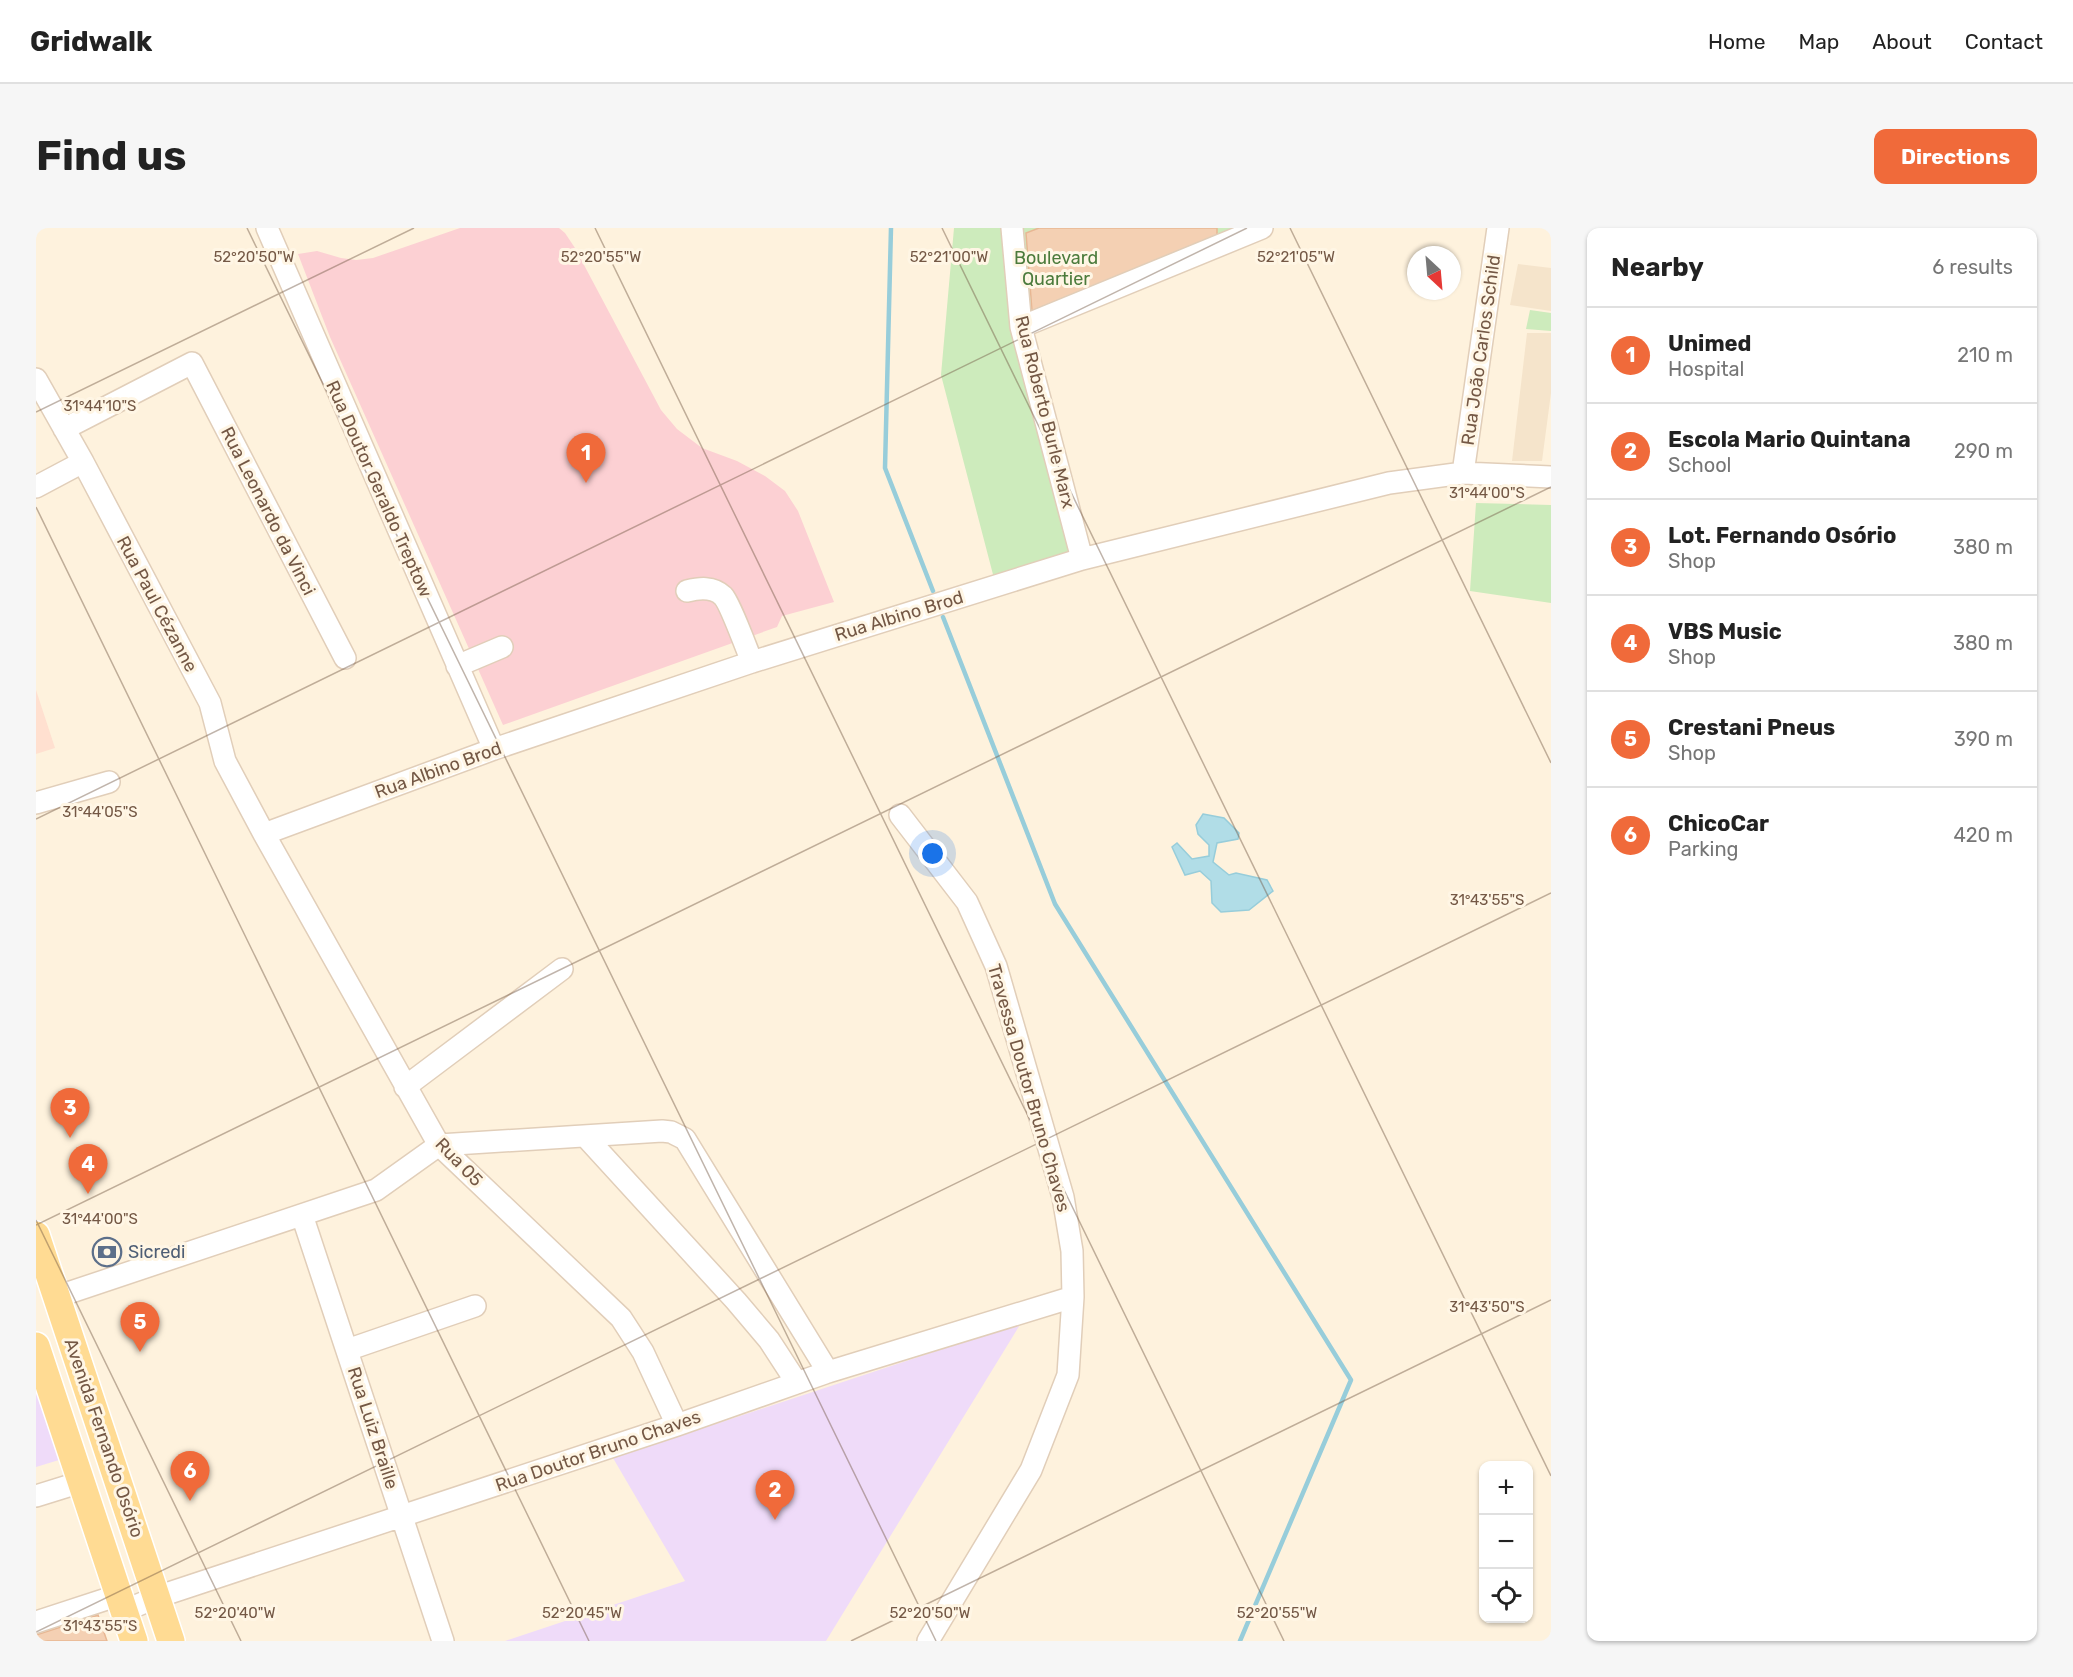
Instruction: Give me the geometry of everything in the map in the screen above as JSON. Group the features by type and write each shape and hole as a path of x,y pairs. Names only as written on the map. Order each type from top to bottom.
{"main road":[{"name":"Avenida Fernando Osório","path":"36,1235 171,1641"},
{"name":"Avenida Fernando Osório","path":"36,1346 41,1374 81,1482 134,1641"}],"street":[{"name":"Rua Doutor Geraldo Treptow","path":"267,228 494,749"},
{"name":"Rua Roberto Burle Marx","path":"1012,228 1021,327 1082,559"},
{"path":"1021,327 1242,232 1262,228"},
{"name":"Rua João Carlos Schild","path":"1463,472 1498,228"},
{"name":"Rua Leonardo da Vinci","path":"64,429 192,363 345,658"},
{"name":"Rua Paul Cézanne","path":"36,380 83,462 210,703 225,761 264,834"},
{"path":"36,487 83,462"},
{"name":"Rua Albino Brod","path":"264,834 494,749 752,662 1082,559 1358,490 1421,478 1463,472 1551,477"},
{"path":"687,591 698,588 711,589 724,597 752,662"},
{"path":"457,666 502,646"},
{"path":"36,803 109,782"},
{"name":"Travessa Doutor Bruno Chaves","path":"900,815 967,902 996,966 1063,1197 1072,1251 1073,1297 1068,1375 1031,1470 928,1641"},
{"name":"Rua 05","path":"264,834 438,1145 621,1318 643,1352 677,1425"},
{"path":"405,1087 562,969"},
{"path":"56,1297 376,1190 438,1145 662,1131 671,1132 685,1139 828,1372"},
{"path":"585,1136 736,1301 769,1340 797,1383"},
{"name":"Rua Luiz Braille","path":"302,1215 443,1641"},
{"name":"Rua Doutor Bruno Chaves","path":"36,1622 121,1603 157,1598 677,1425 828,1372 1073,1297"},
{"path":"347,1350 475,1306"},
{"path":"36,1496 81,1482"}],"shaded area":[{"path":"460,228 559,228 565,233 661,410 677,429 702,448 737,461 765,476 785,491 798,511 834,602 782,616 777,627 503,725 330,337 298,254 317,251 356,260 373,258"},
{"path":"1518,264 1551,268 1551,311 1510,305"},
{"path":"1527,333 1551,333 1551,393 1542,461 1512,461"},
{"path":"36,690 55,748 36,754"},
{"path":"1021,1323 826,1641 505,1641 685,1581 613,1458"},
{"path":"36,1387 59,1460 36,1467"}],"green space":[{"path":"954,228 1262,228 1021,327 1082,559 996,586 941,375"},
{"path":"1530,310 1551,313 1551,331 1526,329"},
{"path":"1476,503 1551,505 1551,603 1470,591"}],"water":[{"path":"1203,814 1224,818 1239,833 1238,839 1217,843 1213,862 1229,875 1236,873 1267,880 1273,891 1249,910 1221,912 1212,903 1211,881 1200,871 1185,875 1172,847 1177,843 1192,859 1209,856 1209,845 1198,834 1196,825"}],"building":[{"name":"Boulevard Quartier","path":"1039,228 1217,228 1217,235 1032,311 1026,233"},
{"path":"98,1615 107,1641 36,1641 36,1635"}],"waterway":[{"path":"891,228 885,468 933,591"},
{"path":"943,617 1055,904 1351,1380 1240,1641"}],"place":[{"name":"Unimed","path":"586,483"},
{"name":"Lot. Fernando Osório","path":"70,1138"},
{"name":"VBS Music","path":"88,1194"},
{"name":"Sicredi","path":"107,1252"},
{"name":"Crestani Pneus","path":"140,1352"},
{"name":"ChicoCar","path":"190,1501"},
{"name":"Escola Mario Quintana","path":"775,1520"}]}
